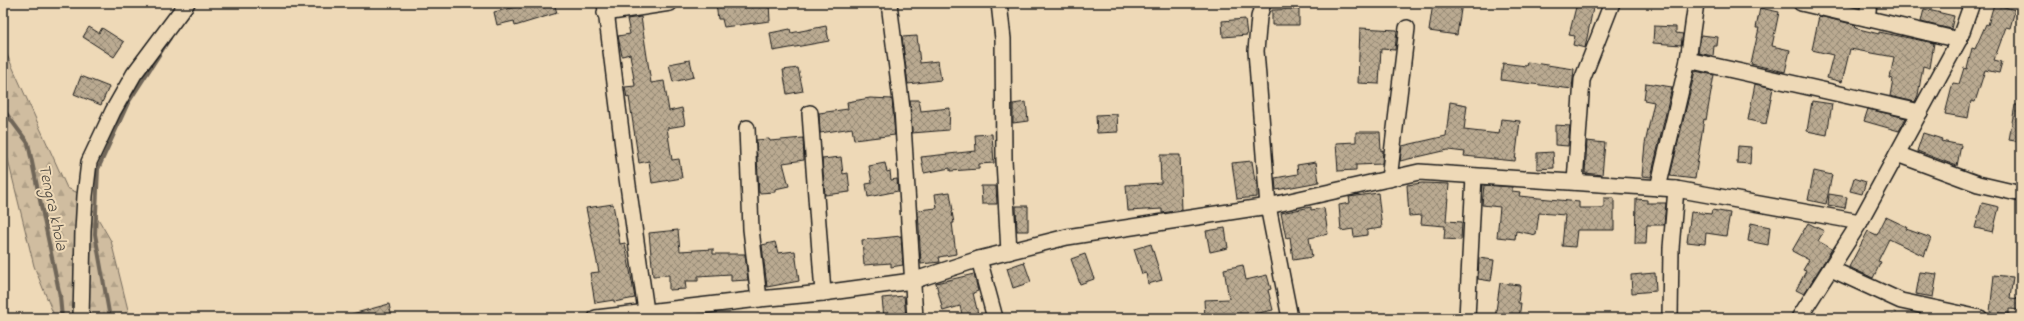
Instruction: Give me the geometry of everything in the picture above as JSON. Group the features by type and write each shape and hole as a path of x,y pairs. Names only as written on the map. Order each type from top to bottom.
{"street":[{"path":"81,318 84,203 89,162 134,74 187,3"},
{"path":"647,315 605,8 670,3"},
{"path":"889,3 902,109 915,318"},
{"path":"999,3 1003,39 1004,160 1009,252"},
{"path":"1263,3 1259,17 1256,51 1268,206 1290,318"},
{"path":"1575,182 1582,80 1612,3"},
{"path":"1658,188 1688,60 1696,3"},
{"path":"1801,3 1959,40"},
{"path":"1867,18 1869,3"},
{"path":"1800,318 1860,222 1959,40 1972,3"},
{"path":"1389,179 1407,28"},
{"path":"1688,60 1920,112"},
{"path":"810,113 823,293"},
{"path":"747,128 751,229 759,299"},
{"path":"1897,154 1978,184 2021,194"},
{"path":"596,318 647,315 759,299 912,282 979,260 1067,237 1268,206 1419,172 1676,189 1860,222"},
{"path":"1468,318 1474,176"},
{"path":"1670,318 1671,248 1676,189"},
{"path":"979,260 995,318"},
{"path":"1831,269 1901,301 1980,318"}],"green space":[{"path":"3,46 67,188 85,196 111,241 130,318 55,318 34,266 7,156 3,155"}],"building":[{"path":"533,3 554,3 557,13 515,26 514,21 497,25 494,12"},
{"path":"769,3 770,21 724,27 722,19 718,19 716,4"},
{"path":"1433,3 1462,3 1457,35 1429,31"},
{"path":"1577,3 1594,3 1585,48 1573,45 1575,36 1569,35"},
{"path":"1994,4 2015,10 2010,28 2006,27 1994,60 2002,62 1999,73 1985,70 1975,102 1971,101 1968,118 1945,114 1953,83 1959,84 1964,68 1967,69 1972,48 1975,49 1986,24 1988,25"},
{"path":"1760,8 1779,12 1772,46 1790,50 1785,72 1751,64 1759,28 1756,28"},
{"path":"1299,9 1299,25 1272,25 1272,10"},
{"path":"1924,9 1954,16 1951,29 1921,22"},
{"path":"1819,16 1856,25 1855,28 1879,34 1879,32 1934,43 1930,68 1923,66 1918,95 1915,102 1890,96 1893,79 1890,78 1894,57 1850,49 1842,82 1827,78 1833,55 1812,50"},
{"path":"641,17 651,83 664,81 669,111 682,108 685,125 667,128 672,160 679,159 682,178 652,183 649,161 639,163 629,97 627,98 625,87 635,86 630,54 622,56 618,36 630,34 627,19"},
{"path":"1245,19 1247,35 1223,37 1222,21"},
{"path":"826,26 829,41 773,51 770,33 790,29 791,33"},
{"path":"1654,26 1676,27 1676,33 1683,34 1681,45 1653,43"},
{"path":"89,27 99,33 102,28 124,42 114,57 83,37"},
{"path":"1360,28 1397,30 1395,50 1381,49 1379,84 1358,83"},
{"path":"1701,35 1718,37 1717,46 1714,46 1713,56 1698,53"},
{"path":"917,36 920,63 938,61 941,80 908,84 902,37"},
{"path":"690,60 694,77 673,82 669,64"},
{"path":"1527,62 1574,69 1572,89 1501,80 1503,63 1526,66"},
{"path":"798,68 803,91 787,94 783,70"},
{"path":"1695,71 1714,75 1706,120 1704,119 1695,179 1670,176"},
{"path":"81,76 109,87 101,105 74,94"},
{"path":"1646,83 1672,87 1651,177 1642,176 1645,144 1654,102 1644,100"},
{"path":"1755,84 1773,88 1766,124 1748,120"},
{"path":"870,98 892,99 895,135 854,140 852,128 820,133 819,113 848,109 847,102"},
{"path":"910,100 919,100 921,111 950,108 949,130 912,133"},
{"path":"1812,101 1832,104 1827,135 1807,131"},
{"path":"1026,102 1028,121 1013,123 1013,104"},
{"path":"1450,102 1467,105 1464,130 1499,134 1501,119 1520,121 1515,161 1464,156 1465,152 1448,150 1400,161 1402,146 1446,136"},
{"path":"2015,105 2021,105 2021,142 2009,140"},
{"path":"1868,109 1906,118 1899,131 1864,121"},
{"path":"1117,114 1118,132 1097,133 1096,115"},
{"path":"1555,125 1570,126 1568,146 1555,145"},
{"path":"1356,132 1380,132 1381,151 1383,150 1382,164 1356,165 1356,170 1338,171 1336,143 1356,142"},
{"path":"1923,133 1942,139 1941,141 1961,145 1957,166 1917,151"},
{"path":"992,134 994,163 979,164 979,169 950,171 950,168 924,173 921,157 976,151 975,135"},
{"path":"803,138 804,160 783,163 789,186 775,189 775,192 759,193 756,140 769,139 770,141"},
{"path":"1587,141 1605,143 1602,175 1585,173"},
{"path":"1738,146 1751,147 1750,164 1737,163"},
{"path":"1553,152 1554,168 1537,169 1537,153"},
{"path":"1160,155 1180,155 1182,210 1162,213 1162,209 1128,211 1126,185 1161,183"},
{"path":"841,157 843,174 848,173 850,192 825,195 822,159"},
{"path":"1252,161 1255,181 1257,181 1257,197 1237,199 1232,163"},
{"path":"1316,162 1319,182 1276,190 1275,178 1298,174 1297,165"},
{"path":"885,163 887,172 890,171 891,180 897,179 898,191 868,197 866,184 872,183 869,166"},
{"path":"1814,171 1832,175 1826,204 1808,200"},
{"path":"1854,178 1866,182 1862,194 1850,191"},
{"path":"1422,183 1449,184 1446,221 1462,222 1461,240 1444,239 1445,226 1421,224 1422,215 1409,216 1407,185"},
{"path":"1484,185 1512,187 1512,191 1520,192 1519,196 1579,202 1579,208 1604,208 1604,198 1614,198 1614,230 1577,230 1575,247 1562,246 1565,215 1539,213 1536,235 1516,231 1515,239 1497,237 1500,207 1482,205"},
{"path":"981,186 996,186 997,204 982,204"},
{"path":"950,192 956,254 939,257 940,262 921,264 918,210 937,208 935,194"},
{"path":"1378,193 1382,228 1367,230 1367,235 1354,237 1353,229 1341,231 1339,205 1350,203 1349,197"},
{"path":"1829,194 1847,197 1845,208 1828,205"},
{"path":"1636,199 1647,200 1647,203 1666,203 1664,225 1647,225 1646,244 1635,244"},
{"path":"1982,203 1999,207 1993,232 1975,228"},
{"path":"613,204 620,244 625,243 635,298 614,302 614,300 595,303 590,273 599,272 586,208"},
{"path":"1016,206 1028,206 1028,231 1017,231"},
{"path":"1311,207 1311,210 1324,208 1328,234 1309,238 1312,257 1293,260 1290,237 1286,238 1281,213"},
{"path":"1712,210 1730,213 1726,236 1706,233 1705,244 1687,242 1691,212 1711,214"},
{"path":"1886,217 1907,227 1906,229 1931,238 1924,256 1889,239 1878,261 1881,262 1873,278 1849,267 1868,231 1877,235"},
{"path":"1751,223 1770,227 1768,245 1748,241"},
{"path":"1808,223 1824,231 1818,241 1832,249 1804,294 1796,290 1806,271 1803,270 1809,260 1792,251"},
{"path":"1225,228 1228,248 1210,252 1206,231"},
{"path":"678,230 680,251 713,249 713,254 745,254 748,280 731,281 731,274 698,276 698,281 685,281 686,289 669,290 669,275 653,276 649,233"},
{"path":"901,236 903,265 891,267 891,263 864,265 862,240"},
{"path":"775,242 778,253 795,251 799,281 767,287 762,245"},
{"path":"1151,244 1162,280 1148,284 1146,273 1142,274 1134,249"},
{"path":"1085,254 1094,279 1080,284 1071,259"},
{"path":"1479,258 1494,260 1491,281 1478,279"},
{"path":"1024,262 1031,282 1013,288 1007,268"},
{"path":"1243,265 1246,280 1267,275 1271,289 1268,290 1273,310 1235,318 1205,318 1204,300 1229,299 1224,269"},
{"path":"1920,272 1937,274 1933,297 1916,294"},
{"path":"1655,273 1656,291 1632,293 1631,275"},
{"path":"974,274 978,291 973,293 979,318 963,318 960,306 943,311 936,283"},
{"path":"1994,275 2013,277 2010,298 2021,299 2021,310 2009,309 2009,314 1990,312"},
{"path":"1500,283 1520,285 1518,303 1521,303 1519,318 1495,318"},
{"path":"904,296 906,318 884,318 882,298"},
{"path":"389,304 392,318 352,318 352,314"}],"waterway":[{"path":"110,318 95,234 98,169 128,103 170,38"},
{"name":"Tengra khola","path":"3,109 28,143 60,296 62,318"}]}
